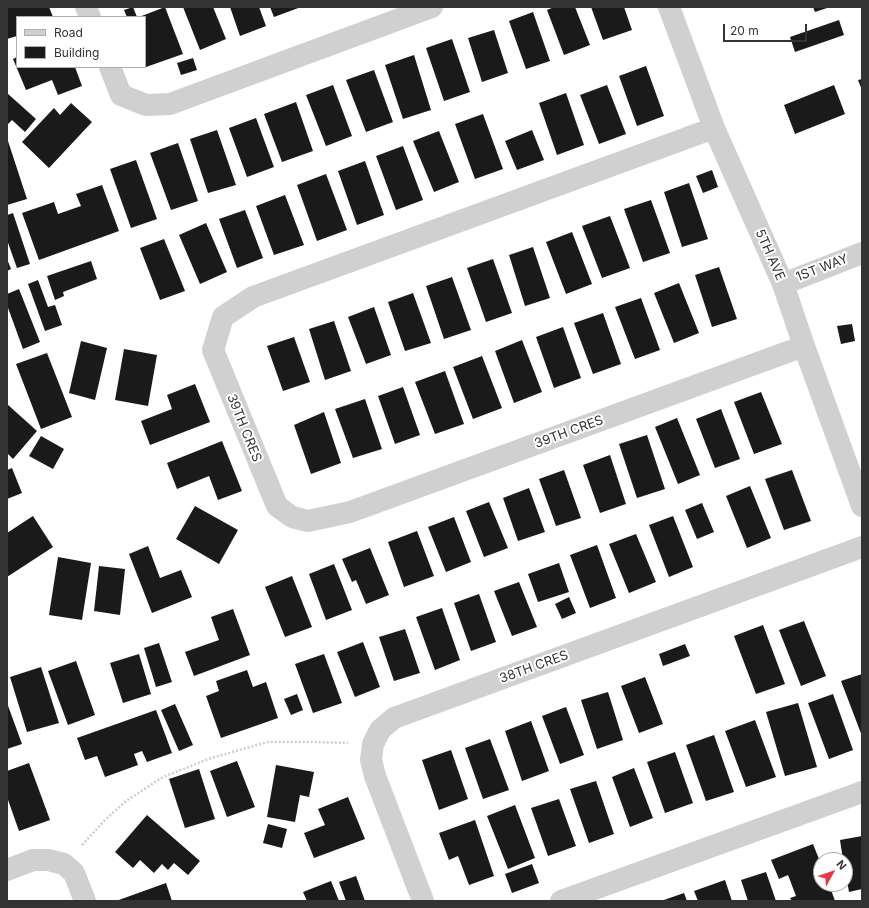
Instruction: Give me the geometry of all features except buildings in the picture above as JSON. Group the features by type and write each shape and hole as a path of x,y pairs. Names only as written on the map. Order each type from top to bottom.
{"street":[{"path":"110,68 121,95 146,105 170,104 432,7"},
{"name":"5TH AVE","path":"669,7 714,128 783,284 862,506"},
{"name":"39TH CRES","path":"714,128 253,297 223,317 212,350 218,365 277,506 292,516 308,521 350,512 804,346"},
{"name":"1ST WAY","path":"783,284 862,253"},
{"name":"38TH CRES","path":"423,901 375,776 371,760 373,744 380,730 394,718 862,547"},
{"path":"561,901 862,792"},
{"path":"7,870 33,860 48,860 64,864 74,873 86,901"}],"path":[{"path":"64,864 126,800 163,777 197,763 268,742 373,744"}]}
